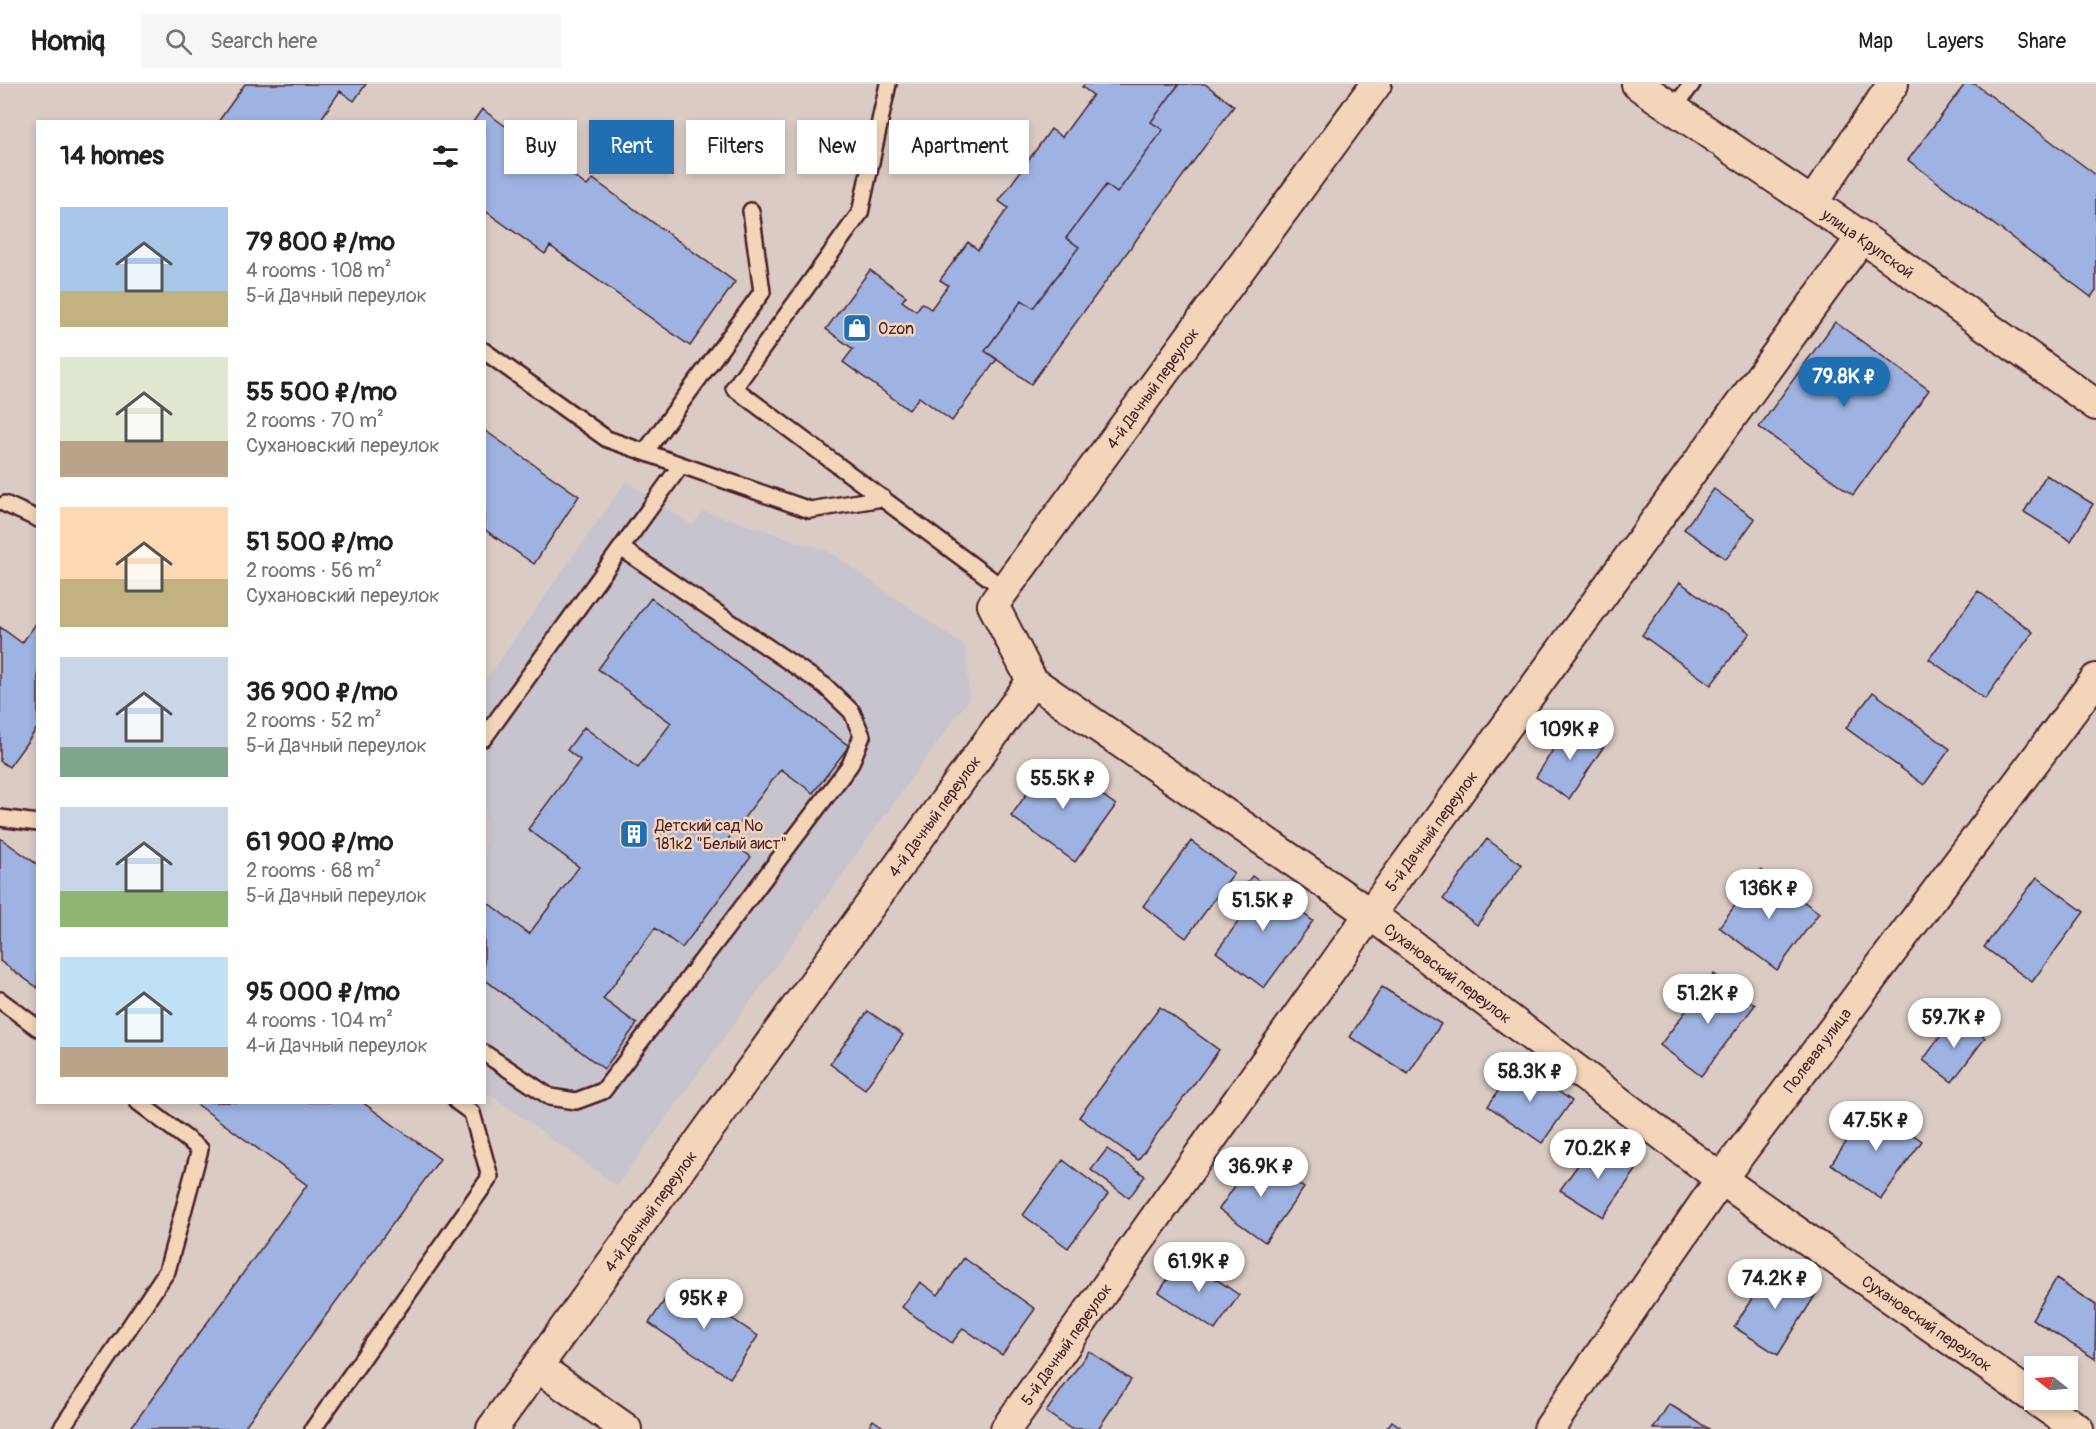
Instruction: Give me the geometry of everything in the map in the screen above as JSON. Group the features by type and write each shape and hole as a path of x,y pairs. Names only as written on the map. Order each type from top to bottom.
{"street":[{"name":"4-й Дачный переулок","path":"492,1429 1032,681 993,605 1376,84"},
{"name":"улица Крупской","path":"1637,84 1862,237 2096,405"},
{"path":"1812,203 1893,84"},
{"name":"5-й Дачный переулок","path":"1006,1429 1370,914 1862,237"},
{"name":"Полевая улица","path":"1549,1429 1721,1179 2096,679"},
{"name":"Сухановский переулок","path":"1032,681 1370,914 1721,1179 2024,1391"},
{"path":"538,1367 626,1429"},
{"name":"Сухановский переулок","path":"2051,1410 2078,1429"}],"lane":[{"path":"888,84 860,213 734,388 1004,589"},
{"path":"1673,109 1692,84"},
{"path":"645,452 762,292 751,211"},
{"path":"486,352 607,439 810,510 883,498"},
{"path":"486,735 681,465"},
{"path":"2,504 36,518"},
{"path":"486,1054 550,1097 576,1101 603,1091 850,765 862,736 852,712 825,686 621,548"},
{"path":"0,818 36,824"},
{"path":"0,1000 36,1027"},
{"path":"61,1429 167,1271 200,1149 141,1104"},
{"path":"313,1429 490,1177 472,1113 460,1104"}],"shaded area":[{"path":"626,481 692,525 704,511 828,551 966,647 969,699 617,1186 486,1092 487,678"}],"building":[{"path":"245,84 366,84 354,101 340,91 320,120 219,120"},
{"path":"1085,84 1179,84 1151,122 1163,130 1117,193 1106,185 1066,238 1079,247 1033,308 1022,300 985,351 997,359 952,421 919,397 909,410 843,362 853,349 826,329 870,270 906,296 902,301 916,311 922,303 931,309 948,285 940,280 968,242 978,250 1008,208 999,201 1018,174 1029,174 1029,159 1051,129 1062,137 1093,95 1082,87"},
{"path":"1179,84 1205,84 1234,106 1031,384 985,351 1022,300 1033,308 1079,247 1066,238 1106,185 1117,193 1163,130 1151,122"},
{"path":"1965,84 1975,84 2096,175 2096,290 2091,297 1908,160"},
{"path":"482,109 504,125 504,174 571,174 587,186 593,179 735,282 690,346 550,246 545,254 486,211 486,120 474,120"},
{"path":"1835,322 1929,390 1853,495 1759,427"},
{"path":"486,431 579,496 534,564 486,530"},
{"path":"2046,475 2093,504 2071,541 2024,512"},
{"path":"1714,489 1755,519 1726,559 1684,529"},
{"path":"1680,582 1750,633 1711,685 1642,635"},
{"path":"1978,591 2033,632 1985,699 1929,659"},
{"name":"Детский сад № 181к2 \"Белый аист\"","path":"651,598 849,746 813,793 781,769 728,839 751,857 682,948 655,928 603,999 637,1024 604,1069 486,980 486,902 529,934 579,867 528,829 580,760 567,750 584,727 638,768 671,723 598,669"},
{"path":"36,624 36,730 9,767 0,761 0,627 22,643"},
{"path":"1873,692 1950,749 1924,785 1846,728"},
{"path":"1569,724 1604,746 1569,799 1536,777"},
{"path":"1051,759 1116,805 1075,862 1011,816"},
{"path":"0,838 36,864 36,987 0,961"},
{"path":"1487,839 1522,865 1477,925 1443,899"},
{"path":"1191,841 1234,873 1186,938 1143,906"},
{"path":"1761,870 1819,913 1777,970 1719,927"},
{"path":"1252,876 1313,921 1264,988 1216,952 1244,914 1231,904"},
{"path":"2037,877 2084,912 2032,982 1984,947"},
{"path":"1714,974 1755,1005 1701,1076 1660,1045"},
{"path":"1382,987 1441,1024 1408,1074 1350,1037"},
{"path":"1160,1007 1219,1050 1138,1160 1079,1117"},
{"path":"868,1011 903,1035 865,1089 830,1064"},
{"path":"1955,1016 1985,1038 1952,1082 1923,1060"},
{"path":"1517,1063 1572,1101 1542,1143 1488,1106"},
{"path":"197,1104 365,1104 440,1159 243,1429 130,1429 307,1185"},
{"path":"1871,1106 1922,1141 1881,1199 1831,1164"},
{"path":"1593,1144 1636,1170 1603,1217 1560,1190"},
{"path":"1107,1149 1145,1176 1129,1198 1091,1170"},
{"path":"1257,1154 1304,1188 1265,1242 1219,1209"},
{"path":"1063,1160 1108,1194 1068,1248 1023,1215"},
{"path":"1183,1256 1239,1295 1215,1330 1159,1292"},
{"path":"964,1258 1035,1309 1002,1355 963,1328 952,1343 902,1307 920,1282 938,1295"},
{"path":"1772,1266 1816,1294 1778,1355 1734,1327"},
{"path":"2056,1279 2096,1305 2095,1359 2032,1319"},
{"path":"677,1282 758,1336 730,1378 649,1323"},
{"path":"1089,1351 1131,1380 1098,1429 1071,1429 1046,1412"},
{"path":"1669,1404 1709,1429 1653,1429"},
{"path":"873,1420 886,1429 867,1429"},
{"path":"1392,1421 1403,1429 1386,1429"}],"place":[{"name":"Ozon","path":"857,328"},
{"name":"Детский сад № 181к2 \"Белый аист\"","path":"634,834"}]}
